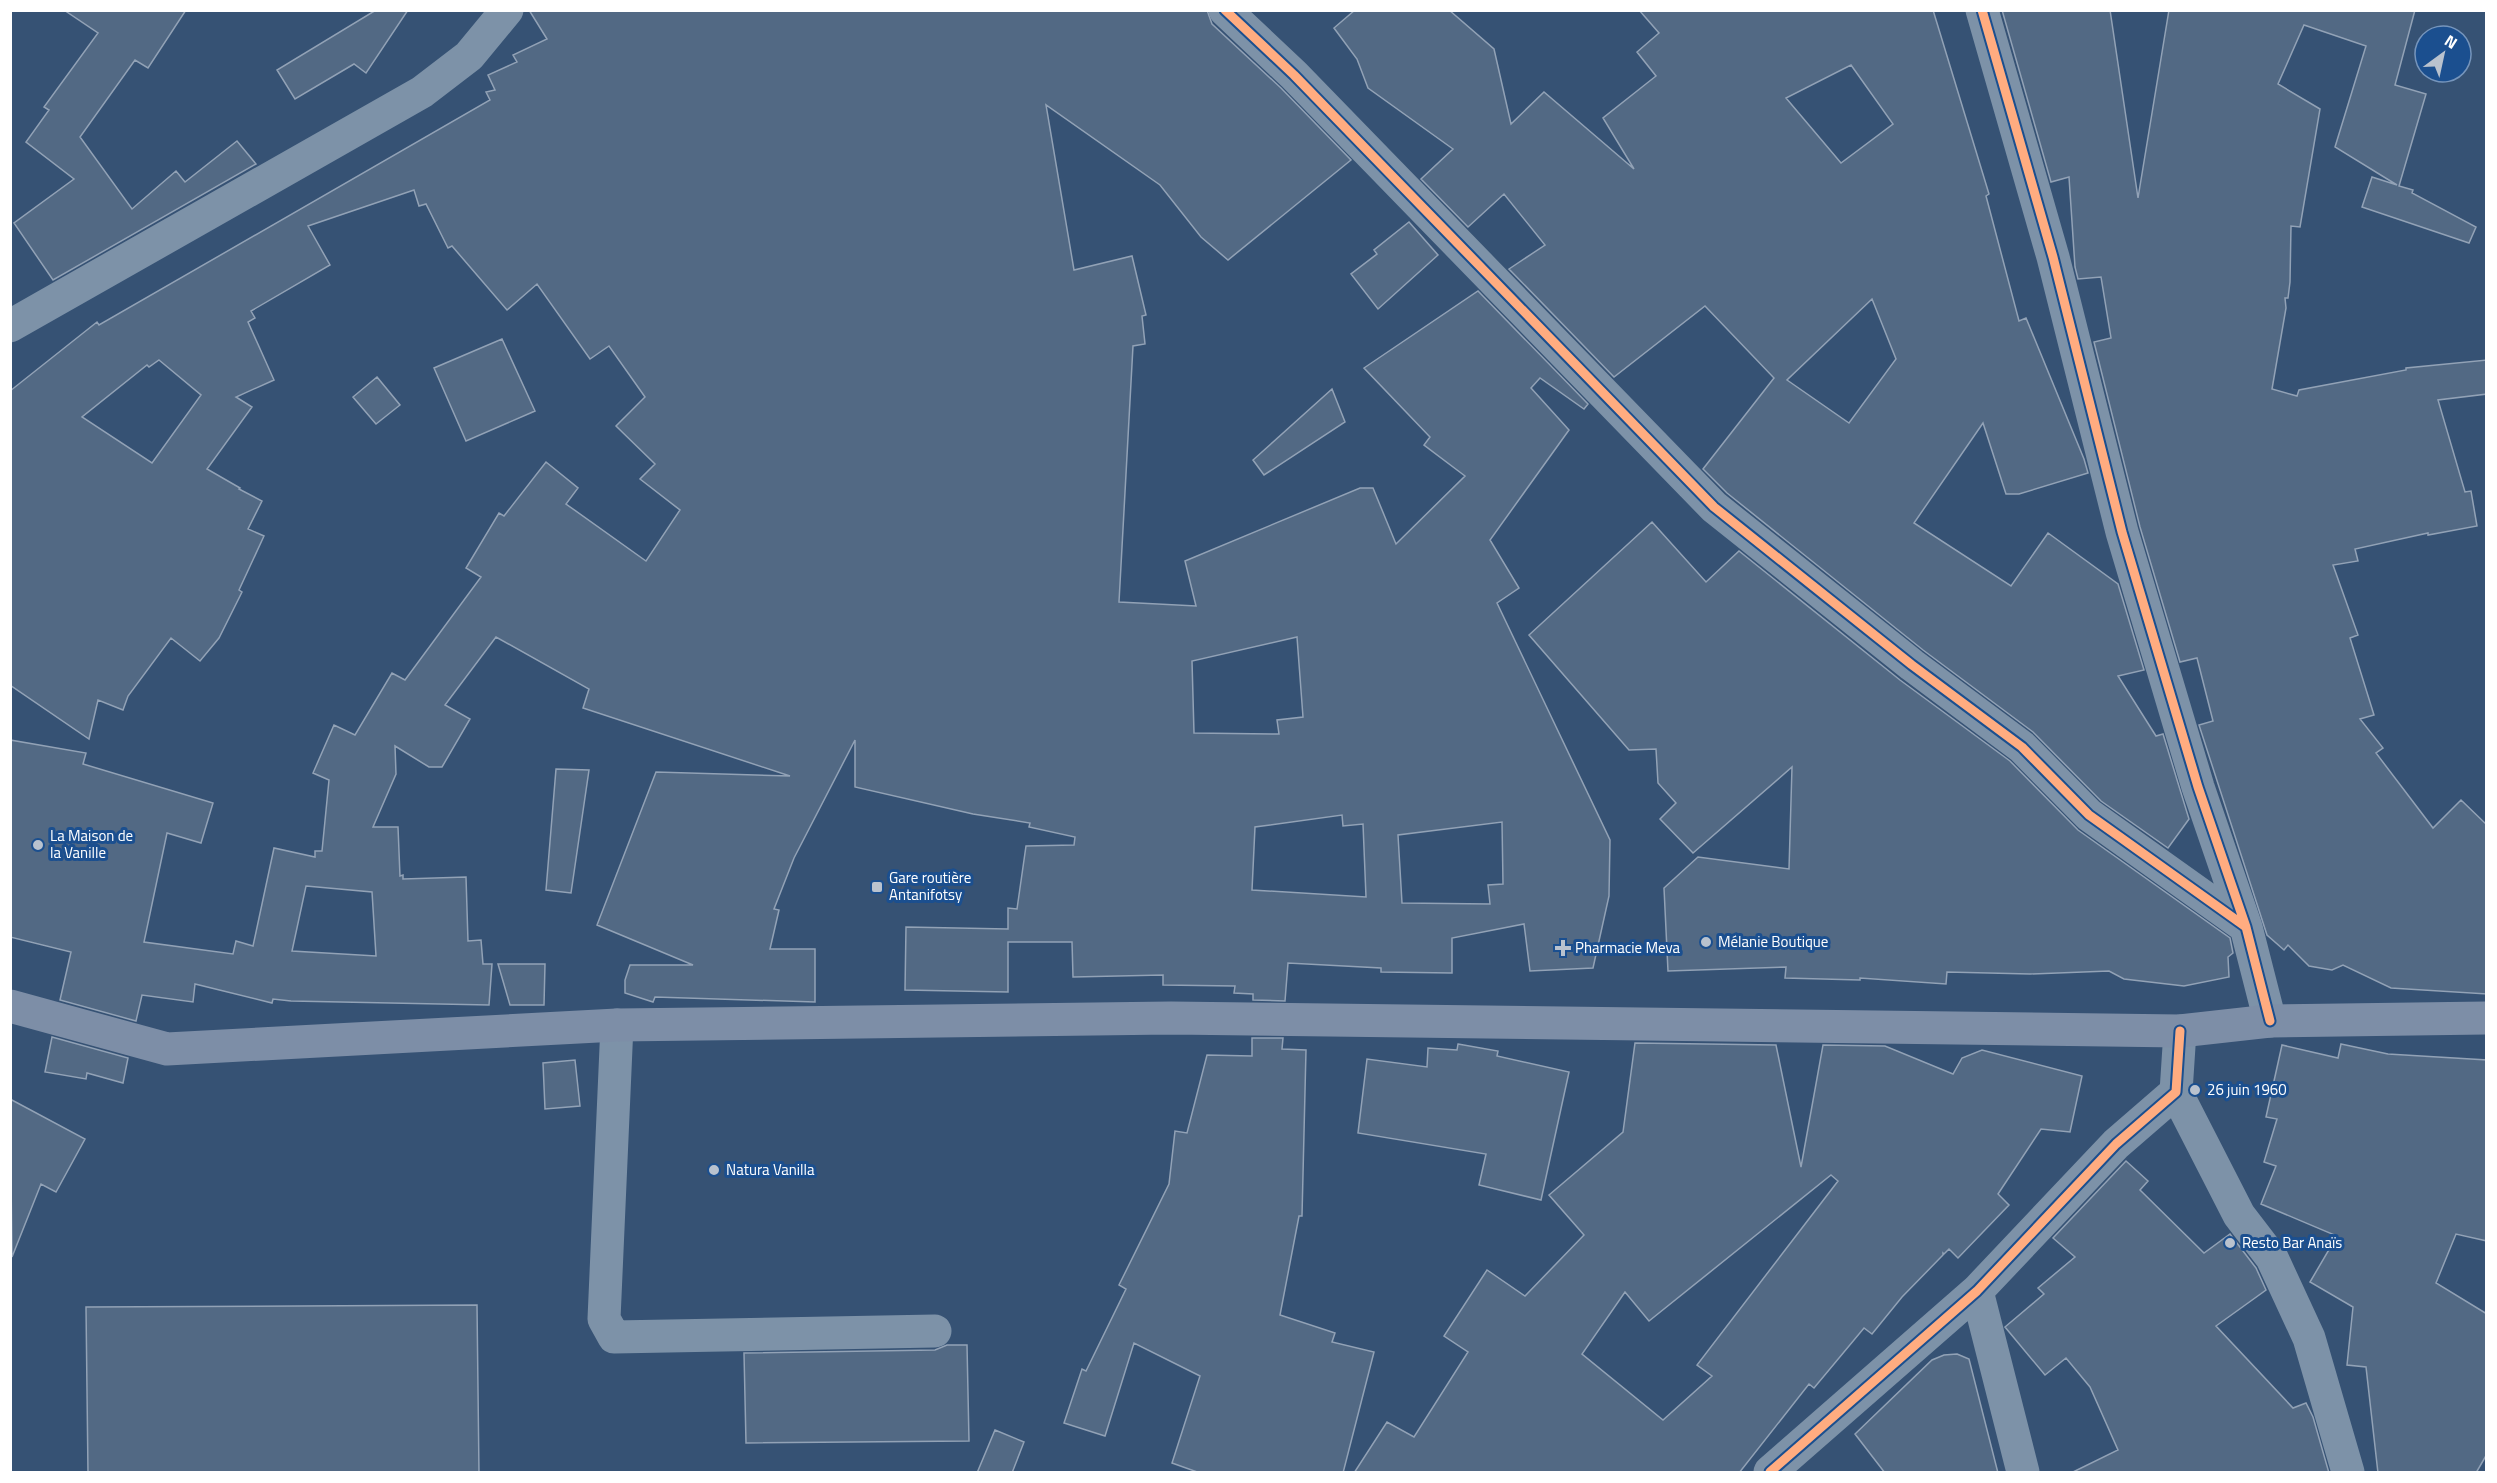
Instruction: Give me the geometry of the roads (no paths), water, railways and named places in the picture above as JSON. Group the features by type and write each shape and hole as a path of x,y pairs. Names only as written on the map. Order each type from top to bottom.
{"main road":[{"path":"10,1006 167,1049 617,1025 1171,1018 2180,1031 2270,1021 2487,1018"}],"street":[{"path":"10,326 422,92 469,56 507,10"},
{"path":"1225,10 1294,75 1714,507 1912,665 2022,747 2089,815 2246,927"},
{"path":"1982,10 2053,257 2122,532 2198,787 2246,927 2270,1021"},
{"path":"617,1025 604,1319 614,1337 935,1331"},
{"path":"2180,1031 2176,1092 2239,1215 2272,1258 2309,1338 2348,1473"},
{"path":"1770,1473 1977,1291 2116,1143 2176,1092"},
{"path":"1977,1291 2023,1473"}],"place":[{"name":"La Maison de la Vanille","path":"38,845"},
{"name":"Gare routière Antanifotsy","path":"877,887"},
{"name":"Mélanie Boutique","path":"1706,942"},
{"name":"Pharmacie Meva","path":"1563,948"},
{"name":"26 juin 1960","path":"2195,1090"},
{"name":"Natura Vanilla","path":"714,1170"},
{"name":"Resto Bar Anaïs","path":"2230,1243"}]}
